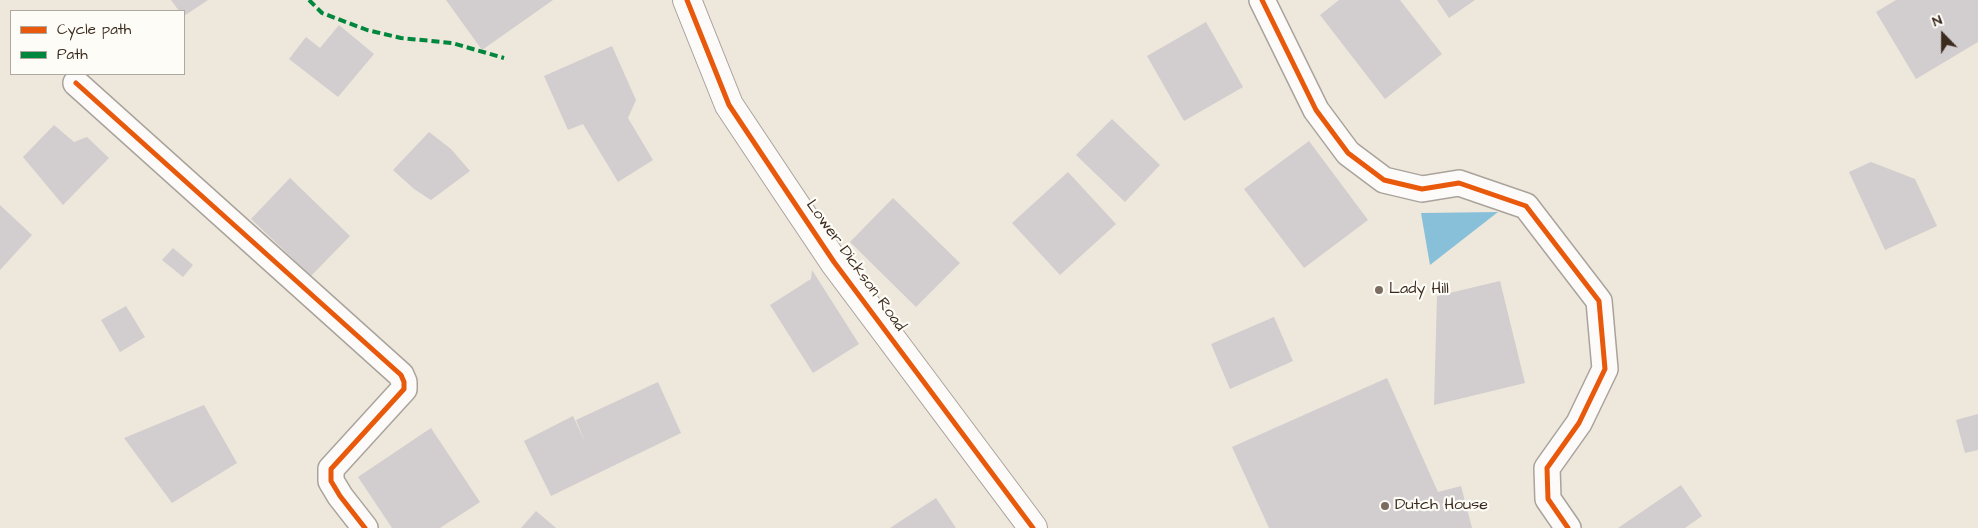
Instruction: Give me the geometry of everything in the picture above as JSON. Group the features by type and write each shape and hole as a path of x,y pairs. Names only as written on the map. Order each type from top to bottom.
{"street":[{"name":"Lower Dickson Road","path":"686,0 729,105 834,262 1033,528"},
{"path":"1262,0 1316,110 1348,153 1384,180 1422,189 1459,183 1526,206 1599,301 1605,369 1579,423 1547,468 1548,500 1568,528"},
{"path":"76,83 401,375 404,389 331,469 331,481 365,528"}],"water":[{"path":"1498,212 1430,265 1421,213"}],"building":[{"path":"171,0 208,0 185,15 185,10 178,10"},
{"path":"446,0 553,0 482,50"},
{"path":"1339,0 1400,0 1442,54 1385,99 1320,15"},
{"path":"1437,0 1475,0 1449,18"},
{"path":"1896,0 1978,0 1978,42 1916,79 1876,12"},
{"path":"1206,22 1243,87 1184,121 1147,56"},
{"path":"339,25 374,54 338,97 289,59 306,37 320,48"},
{"path":"612,46 636,100 628,118 653,160 618,182 583,124 568,130 544,76"},
{"path":"1112,119 1160,165 1125,202 1076,155"},
{"path":"54,125 74,142 87,137 109,158 63,205 23,157"},
{"path":"429,132 451,149 470,171 431,200 414,189 393,170"},
{"path":"1309,141 1368,220 1304,268 1244,189"},
{"path":"1871,162 1915,179 1937,226 1885,250 1849,172"},
{"path":"1068,172 1116,224 1060,275 1012,223"},
{"path":"290,178 350,236 311,276 251,219"},
{"path":"893,198 960,263 916,307 850,242"},
{"path":"0,205 32,235 0,270"},
{"path":"173,248 193,265 183,277 162,260"},
{"path":"812,270 859,344 813,373 770,305 811,279"},
{"path":"1500,281 1525,383 1434,405 1437,296"},
{"path":"126,306 145,337 120,352 101,320"},
{"path":"1274,317 1293,361 1230,389 1211,344"},
{"path":"1387,378 1438,492 1461,486 1472,528 1269,528 1232,447"},
{"path":"658,382 681,433 551,496 524,441 573,416 586,444 576,420"},
{"path":"204,405 237,463 172,503 124,438"},
{"path":"1978,414 1978,450 1965,453 1956,420"},
{"path":"431,428 480,502 440,528 392,528 358,477"},
{"path":"1681,485 1702,516 1685,528 1618,528"},
{"path":"936,498 956,528 890,528"},
{"path":"536,511 556,528 521,528"}],"marked path":[{"path":"309,0 322,13 367,30 401,38 452,43 504,58"}],"cycle path":[{"path":"687,0 729,105 834,262 1033,528"},
{"path":"1262,0 1316,110 1348,153 1384,180 1422,189 1459,183 1526,206 1599,301 1605,369 1579,423 1547,468 1548,499 1568,528"},
{"path":"76,83 401,375 404,389 331,469 331,481 365,528"}],"place":[{"name":"Lady Hill","path":"1379,290"},
{"name":"Dutch House","path":"1385,506"}]}
